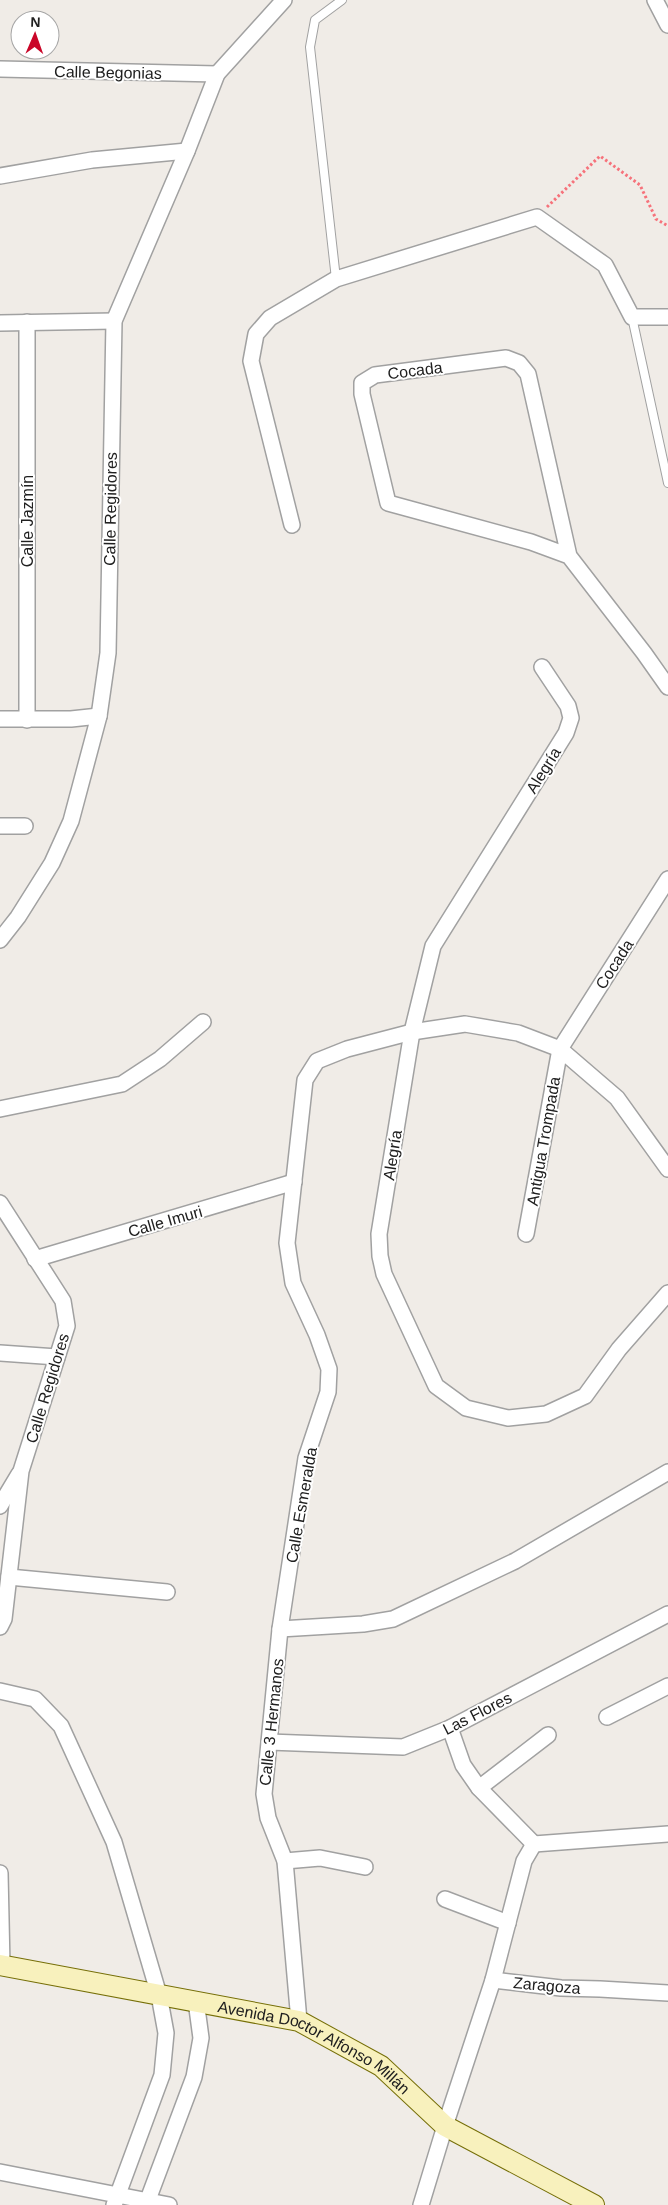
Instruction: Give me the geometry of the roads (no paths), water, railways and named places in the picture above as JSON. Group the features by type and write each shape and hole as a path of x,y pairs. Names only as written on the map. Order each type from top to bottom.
{"main road":[{"name":"Avenida Doctor Alfonso Millán","path":"1,1966 299,2021 381,2066 445,2126 594,2205"}],"street":[{"path":"217,74 284,0"},
{"path":"655,0 668,26"},
{"name":"Calle Begonias","path":"0,69 217,74"},
{"name":"Calle Regidores","path":"0,940 18,917 52,863 72,821 99,716 108,653 114,321 187,151 217,74"},
{"path":"0,176 92,160 187,151"},
{"path":"292,525 251,361 256,334 270,318 336,279 537,217 605,265 632,317 668,317"},
{"path":"0,323 114,321"},
{"name":"Calle Jazmín","path":"26,322 27,720"},
{"name":"Cocada","path":"569,556 531,542 388,503 362,394 362,383 375,375 487,360 506,358 520,363 528,374 569,556 668,687"},
{"name":"Alegría","path":"542,667 568,706 571,718 566,733 433,946 412,1032 379,1234 380,1256 384,1274 436,1386 466,1408 508,1418 546,1414 585,1396 619,1350 668,1292"},
{"path":"0,719 71,719 99,716"},
{"path":"0,826 25,826"},
{"name":"Cocada","path":"560,1049 667,882"},
{"path":"0,1109 122,1084 160,1059 203,1022"},
{"name":"Calle Esmeralda","path":"280,1629 306,1458 328,1392 329,1369 317,1334 293,1283 287,1243 305,1080 317,1061 347,1049 412,1032 465,1024 518,1033 560,1049 617,1098 668,1170"},
{"name":"Antigua Trompada","path":"526,1234 560,1049"},
{"name":"Calle Imuri","path":"35,1259 294,1182"},
{"name":"Calle Regidores","path":"0,1202 63,1301 67,1326 21,1471 4,1619 0,1627"},
{"path":"0,1353 58,1357"},
{"name":"Calle Regidores","path":"0,1506 21,1471"},
{"path":"280,1629 363,1624 393,1619 515,1561 668,1472"},
{"path":"9,1577 167,1592"},
{"name":"Las Flores","path":"269,1742 403,1747 450,1728 668,1614"},
{"name":"Calle 3 Hermanos","path":"280,1629 264,1794 268,1818 285,1861 299,2021"},
{"path":"607,1717 668,1686"},
{"path":"0,1691 35,1699 61,1726 114,1842 159,1995 166,2033 162,2075 116,2200"},
{"path":"450,1728 464,1765 480,1788 534,1844"},
{"path":"480,1788 548,1735"},
{"path":"534,1844 668,1834"},
{"path":"421,2205 445,2126 494,1980 524,1861 534,1844"},
{"path":"285,1861 320,1858 365,1867"},
{"path":"0,1873 1,1966"},
{"path":"445,1899 508,1922"},
{"name":"Zaragoza","path":"494,1980 560,1988 668,1994"},
{"path":"147,2203 194,2077 201,2038 196,2002"},
{"path":"0,2172 116,2200 168,2205"}],"lane":[{"path":"336,279 310,47 315,20 342,0"},
{"path":"632,317 668,483"}]}
